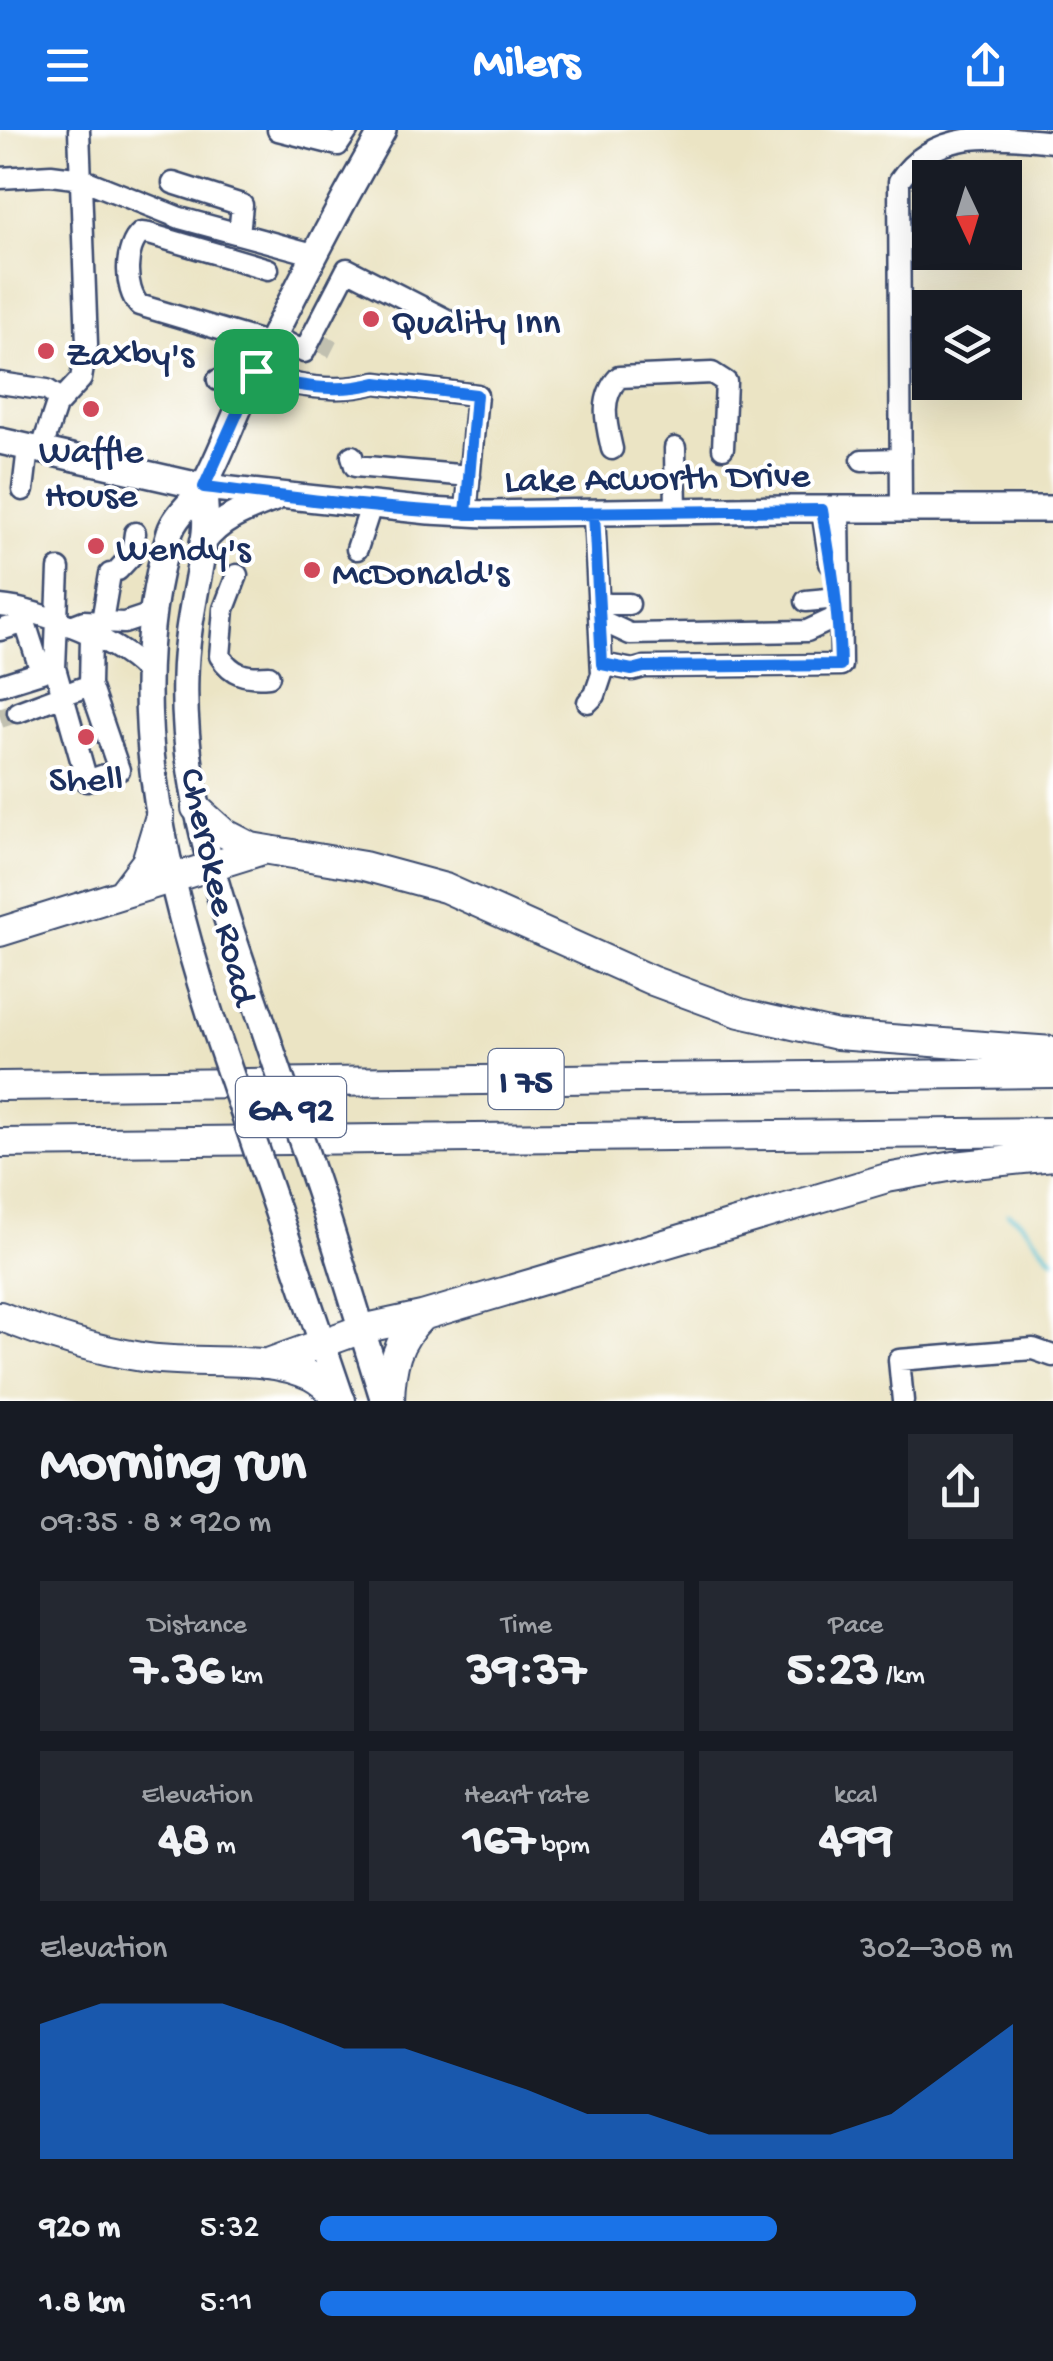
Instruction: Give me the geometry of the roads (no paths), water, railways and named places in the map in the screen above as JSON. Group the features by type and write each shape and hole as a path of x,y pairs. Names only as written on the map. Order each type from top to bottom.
{"highway":[{"path":"196,808 224,833 262,850 364,866 445,888 654,981 768,1021 855,1037 1053,1051"},
{"path":"124,891 146,862 160,816"},
{"path":"0,932 262,850"},
{"name":"I 75","path":"0,1086 1053,1072"},
{"name":"I 75","path":"0,1143 1053,1132"},
{"path":"265,1364 362,1329 422,1316 887,1178 954,1166 1053,1156"},
{"path":"0,1316 91,1348 146,1358 265,1364 307,1374 341,1401"},
{"path":"387,1401 396,1350 422,1316"}],"main road":[{"path":"204,487 252,380 376,132"},
{"name":"Lake Acworth Drive","path":"0,441 35,449 85,451 144,474 204,487 466,514 1053,509"},
{"path":"144,474 164,500 169,538"},
{"name":"Cherokee Road","path":"204,487 169,538 154,614 150,741 160,816 190,950 341,1401"},
{"name":"Cherokee Road","path":"204,487 203,542 186,651 187,748 196,808 210,865 387,1401"},
{"path":"203,542 216,527 279,496"}],"street":[{"path":"23,490 35,449 61,399 81,379 88,344 79,130"},
{"path":"278,130 338,144 348,130"},
{"path":"900,509 896,198 902,174 924,147 947,135 973,133 1053,142"},
{"path":"0,178 51,175 82,179 180,218 314,254"},
{"path":"173,183 242,205 242,262"},
{"path":"268,269 141,233 129,249 133,299 139,305 272,340 318,341 347,269 444,319"},
{"path":"611,447 604,405 608,389 619,377 712,373 726,382 723,448"},
{"path":"218,380 360,388 376,383 476,395 466,514"},
{"path":"0,383 46,390 61,399"},
{"path":"676,448 676,512"},
{"path":"352,456 356,466 470,476"},
{"path":"862,460 900,459"},
{"path":"357,549 371,506"},
{"path":"602,664 632,670 840,665 830,510"},
{"path":"588,702 596,695 602,674 594,514"},
{"path":"22,616 48,670 88,737 96,629 114,572 132,555 135,539 169,538"},
{"path":"48,670 63,623 59,569"},
{"path":"196,584 234,584 224,609 220,656"},
{"path":"806,600 839,607"},
{"path":"599,612 629,604"},
{"path":"0,606 22,616 96,629 154,614"},
{"path":"599,612 630,634 807,631 839,607"},
{"path":"0,630 22,616"},
{"path":"96,629 150,676"},
{"path":"186,651 220,656 234,673 252,678 268,676"},
{"path":"6,681 48,670"},
{"path":"18,712 90,685"},
{"path":"902,1401 899,1360 1033,1348 1053,1356"}],"waterway":[{"path":"1008,1213 1053,1259"}],"tunnel":[{"path":"320,353 328,337"},
{"path":"0,718 18,712"}],"place":[{"name":"Quality Inn","path":"371,319"},
{"name":"Zaxby's","path":"46,351"},
{"name":"Waffle House","path":"91,409"},
{"name":"Wendy's","path":"96,546"},
{"name":"McDonald's","path":"312,570"},
{"name":"Shell","path":"86,737"}]}
